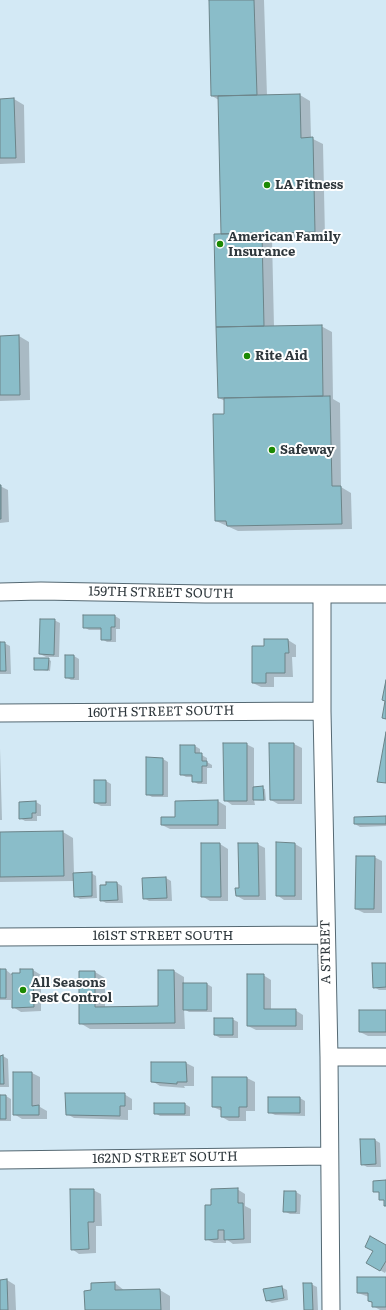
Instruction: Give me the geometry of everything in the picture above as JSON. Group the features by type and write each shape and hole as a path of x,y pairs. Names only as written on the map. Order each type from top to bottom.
{"street":[{"name":"159TH STREET SOUTH","path":"0,592 386,594"},
{"name":"A STREET","path":"322,594 322,711 325,934 329,1057 331,1310"},
{"name":"160TH STREET SOUTH","path":"0,713 322,711"},
{"name":"161ST STREET SOUTH","path":"0,937 325,934"},
{"path":"329,1057 386,1057"},
{"name":"162ND STREET SOUTH","path":"0,1160 329,1156"}],"building":[{"path":"209,0 254,0 257,95 211,96"},
{"name":"LA Fitness","path":"300,94 301,138 313,137 315,232 221,234 218,96"},
{"path":"14,98 16,158 0,158 0,99"},
{"path":"262,233 264,326 216,327 214,234"},
{"name":"Rite Aid","path":"322,325 323,396 218,398 216,327"},
{"path":"19,335 20,395 0,395 0,336"},
{"name":"Safeway","path":"330,396 332,486 341,486 342,524 227,526 226,521 215,521 213,414 224,414 224,398"},
{"path":"1,485 1,519 0,519"},
{"path":"83,615 115,615 115,627 111,627 111,640 101,640 101,628 83,628"},
{"path":"40,619 55,619 54,655 39,654"},
{"path":"264,639 288,639 289,653 285,653 285,673 266,673 266,683 252,683 252,646 264,646"},
{"path":"0,642 5,642 6,671 0,671"},
{"path":"65,655 74,655 74,678 65,678"},
{"path":"34,658 49,658 48,670 34,670"},
{"path":"386,680 386,719 382,718 385,701 382,700"},
{"path":"386,732 386,783 377,782"},
{"path":"223,743 247,743 247,801 224,801"},
{"path":"269,743 294,743 294,800 270,800"},
{"path":"180,745 195,745 195,753 202,753 202,761 207,761 207,766 202,766 202,782 192,782 192,775 180,775"},
{"path":"146,757 163,758 163,795 146,795"},
{"path":"94,780 106,780 106,803 94,803"},
{"path":"263,786 264,800 253,800 253,787"},
{"path":"218,800 218,825 161,825 161,817 175,817 175,801"},
{"path":"36,801 36,813 32,813 32,818 19,819 19,802"},
{"path":"386,816 386,824 354,824 354,817"},
{"path":"63,831 64,876 0,877 0,832"},
{"path":"276,842 295,843 295,896 276,896"},
{"path":"201,843 220,843 221,897 201,897"},
{"path":"238,843 258,843 259,896 236,896 235,888 239,888"},
{"path":"356,856 375,856 374,909 355,909"},
{"path":"92,872 92,896 74,897 73,873"},
{"path":"166,877 167,898 143,899 142,878"},
{"path":"106,882 117,882 118,900 100,901 100,885 106,885"},
{"path":"372,963 386,963 386,987 373,988"},
{"path":"0,969 6,969 6,998 0,998"},
{"name":"All Seasons Pest Control","path":"20,969 33,969 34,1007 12,1008 12,973 20,973"},
{"path":"158,970 174,970 175,1023 79,1024 79,971 95,971 95,1007 158,1006"},
{"path":"247,974 264,974 264,1009 296,1009 296,1026 247,1026"},
{"path":"183,983 207,983 207,1010 183,1010"},
{"path":"359,1010 386,1010 386,1032 359,1032"},
{"path":"214,1018 233,1018 233,1035 214,1035"},
{"path":"3,1055 4,1084 0,1084 0,1056"},
{"path":"151,1062 186,1062 187,1082 177,1082 177,1084 151,1082"},
{"path":"13,1072 32,1072 32,1106 39,1105 39,1115 13,1115"},
{"path":"212,1077 247,1077 247,1107 239,1107 239,1117 221,1117 221,1107 212,1107"},
{"path":"65,1093 125,1093 125,1106 120,1106 120,1116 66,1115"},
{"path":"0,1095 6,1095 6,1119 0,1119"},
{"path":"268,1097 300,1097 300,1113 268,1113"},
{"path":"154,1103 185,1103 185,1114 154,1114"},
{"path":"360,1139 375,1139 376,1164 361,1165"},
{"path":"386,1180 386,1206 384,1206 384,1200 379,1200 379,1192 373,1192 373,1181"},
{"path":"238,1188 238,1203 243,1203 244,1239 224,1240 224,1230 218,1230 218,1239 205,1240 205,1205 211,1205 211,1189"},
{"path":"70,1189 94,1189 94,1222 88,1222 89,1249 71,1250"},
{"path":"284,1191 296,1191 296,1212 283,1212"},
{"path":"370,1236 386,1245 386,1261 380,1271 366,1263 373,1251 365,1247"},
{"path":"357,1277 386,1277 386,1307 372,1307 372,1302 368,1301 368,1293 357,1293"},
{"path":"7,1279 8,1310 0,1310 0,1280"},
{"path":"115,1282 115,1290 160,1289 161,1310 85,1310 84,1291 91,1290 91,1283"},
{"path":"303,1283 312,1283 313,1310 304,1310"},
{"path":"282,1286 284,1298 266,1301 263,1289"}],"place":[{"name":"LA Fitness","path":"267,185"},
{"name":"American Family Insurance","path":"220,244"},
{"name":"Rite Aid","path":"247,356"},
{"name":"Safeway","path":"272,450"},
{"name":"All Seasons Pest Control","path":"23,990"}]}
